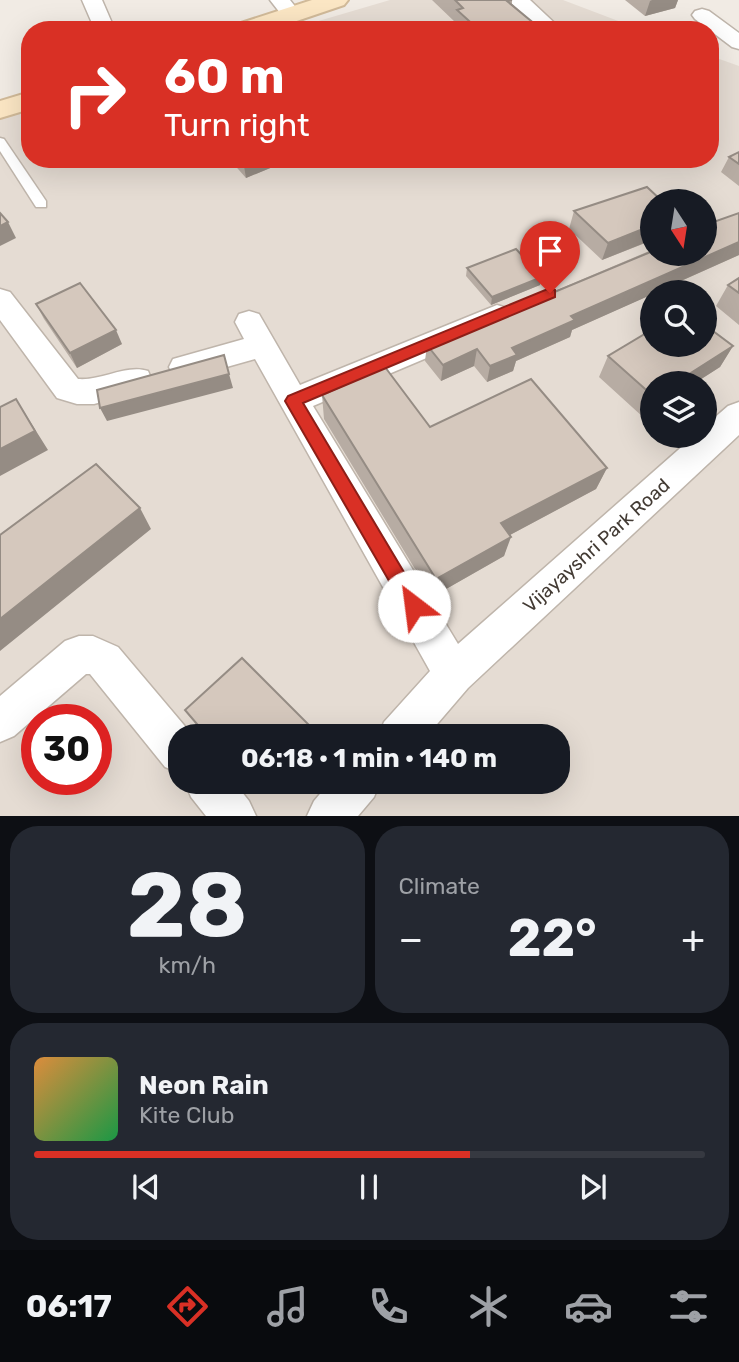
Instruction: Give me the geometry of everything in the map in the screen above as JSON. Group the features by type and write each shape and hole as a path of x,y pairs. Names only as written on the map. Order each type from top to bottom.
{"main road":[{"path":"263,21 285,7 336,0"},
{"path":"0,110 21,103"}],"street":[{"path":"92,0 101,21"},
{"path":"518,0 542,21"},
{"path":"702,15 710,21"},
{"path":"719,28 739,43"},
{"path":"0,299 68,389 79,393 98,391 256,334 454,674"},
{"path":"293,401 524,304"},
{"name":"Vijayayshri Park Road","path":"410,724 454,674 739,415"},
{"path":"0,722 79,655 93,655 104,661 168,738"},
{"path":"216,794 234,816"},
{"path":"329,816 348,794"}],"lane":[{"path":"0,142 41,204"}],"shaded area":[{"path":"390,0 563,0 618,21 319,21"},
{"path":"719,59 739,66 739,816 0,816 0,114 21,108 21,168 719,168"}],"building":[{"path":"455,0 512,0 507,1 531,21 469,21 457,10 463,8"},
{"path":"739,152 739,164 729,157"},
{"path":"640,189 640,230 608,243 574,211"},
{"path":"0,213 8,222 0,226"},
{"path":"739,213 739,242 718,251 718,220"},
{"path":"516,249 542,277 492,297 467,268"},
{"path":"640,256 640,266 685,266 653,280 640,280 640,286 571,316 575,320 512,348 517,355 490,366 477,349 443,365 427,345"},
{"path":"739,278 739,293 728,285"},
{"path":"80,283 116,330 70,353 36,304"},
{"path":"717,334 733,346 717,356"},
{"path":"640,337 640,357 716,357 694,371 640,371 640,384 608,356"},
{"path":"224,355 229,374 100,408 97,390"},
{"path":"385,367 430,427 531,379 607,468 501,523 511,537 436,579 322,395"},
{"path":"16,399 35,431 0,449 0,407"},
{"path":"96,464 140,508 0,619 0,535"},
{"path":"242,658 308,724 197,724 185,710"}],"route":[{"path":"414,606 293,401 550,293"}]}
